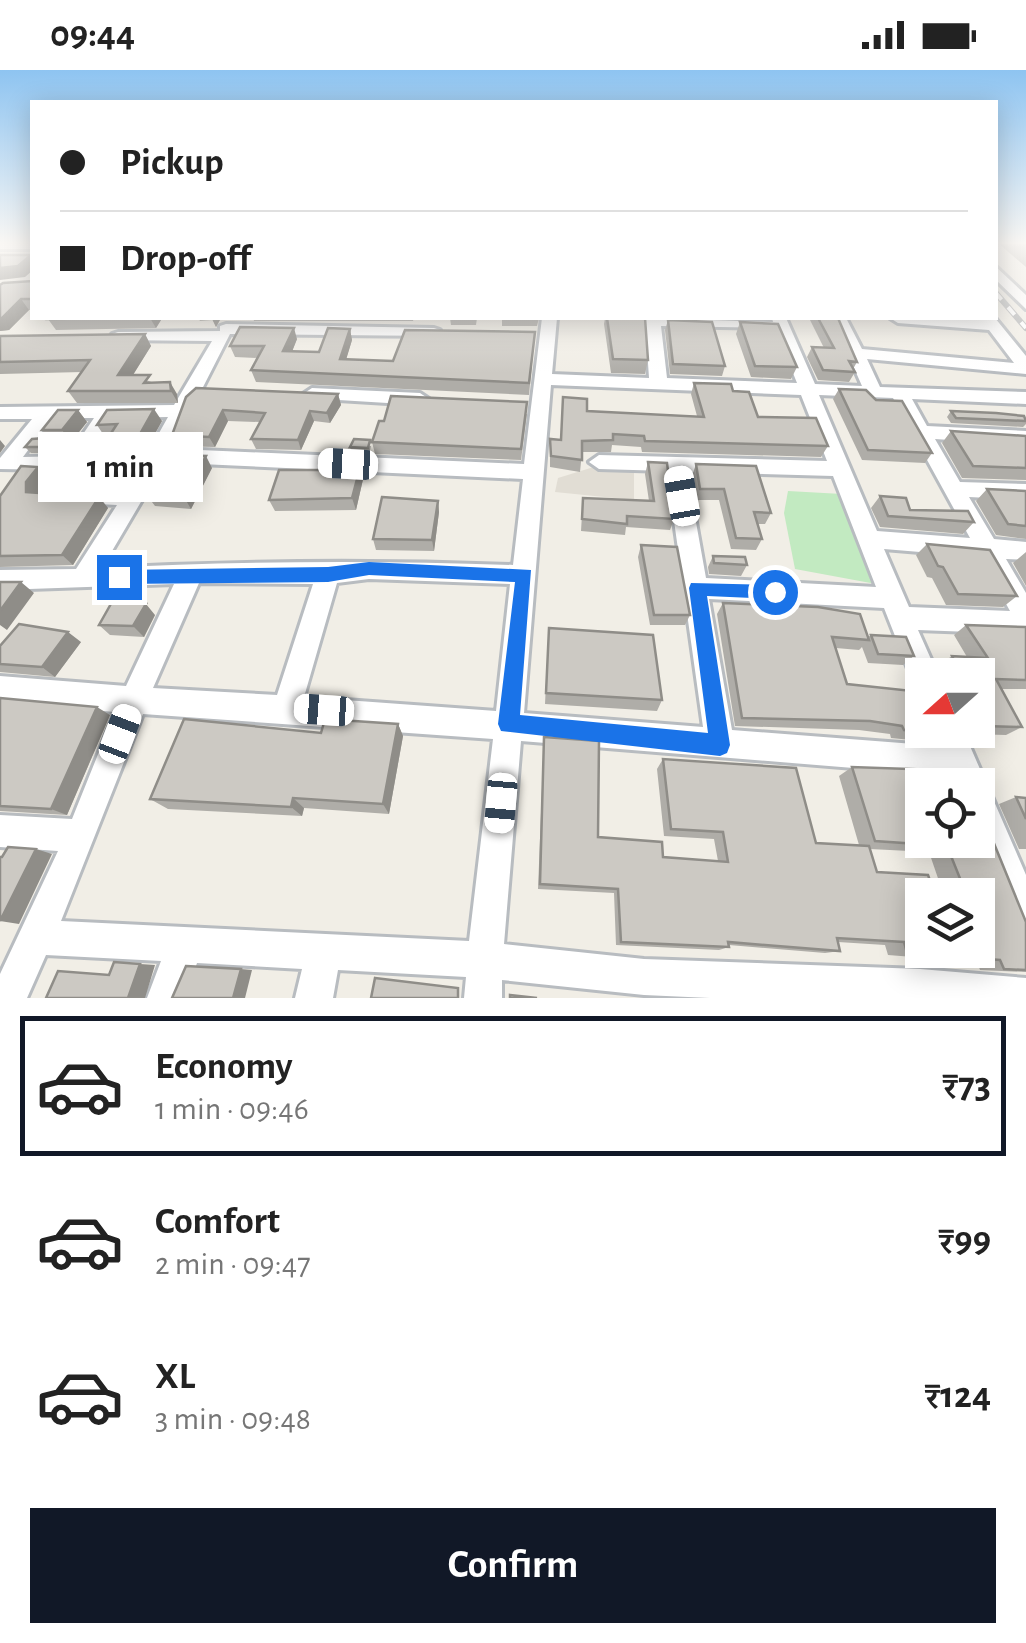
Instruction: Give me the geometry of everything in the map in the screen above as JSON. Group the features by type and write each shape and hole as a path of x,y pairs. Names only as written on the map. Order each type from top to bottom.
{"street":[{"path":"652,320 659,385"},
{"path":"695,320 781,322 917,658"},
{"path":"841,320 874,392"},
{"path":"944,320 990,322 1026,368"},
{"path":"93,338 227,328 449,328"},
{"path":"82,579 159,455 180,410 203,388 227,328"},
{"path":"483,998 536,472 536,396 542,329"},
{"path":"856,353 1026,368"},
{"path":"536,396 659,385 1026,398"},
{"path":"290,393 445,400"},
{"path":"899,393 1026,619"},
{"path":"0,413 180,410"},
{"path":"47,412 6,464 74,462"},
{"path":"108,412 51,495 131,498"},
{"path":"922,432 1026,438"},
{"path":"159,455 536,472"},
{"path":"599,462 839,469"},
{"path":"8,488 24,465"},
{"path":"676,465 720,745"},
{"path":"955,489 1026,492"},
{"path":"867,539 1026,551"},
{"path":"0,580 191,573 328,574 369,568 525,576"},
{"path":"8,998 191,573"},
{"path":"287,708 328,574"},
{"path":"698,588 1026,619"},
{"path":"0,689 508,724 922,768"},
{"path":"0,831 80,836"},
{"path":"995,841 1026,916"},
{"path":"36,937 485,960 645,988 1026,998"},
{"path":"166,998 185,945"},
{"path":"314,998 324,952"}],"shaded area":[{"path":"597,466 634,469 634,500 555,492 558,478"}],"green space":[{"path":"788,491 842,494 876,584 795,569 784,513"}],"building":[{"path":"0,287 30,287 30,299 21,299 0,320"},
{"path":"607,320 645,320 648,360 613,359"},
{"path":"668,320 712,322 725,366 673,364"},
{"path":"819,320 839,320 857,362 849,361 855,372 823,370 812,347 834,348"},
{"path":"740,322 778,324 797,367 755,366"},
{"path":"240,327 294,328 283,351 319,352 328,328 350,329 340,359 393,361 405,330 535,332 529,383 251,370 264,346 230,346"},
{"path":"145,334 118,375 150,375 144,383 170,382 171,391 68,391 90,360 0,362 0,336"},
{"path":"694,383 731,384 733,391 749,392 758,417 816,418 828,446 645,441 644,436 613,434 613,440 582,441 582,460 551,456 550,439 561,440 563,397 587,399 587,411 704,417"},
{"path":"196,388 338,394 327,413 310,411 298,440 251,439 265,413 223,410 209,437 172,435 186,397"},
{"path":"839,389 866,390 876,400 902,401 932,453 868,450"},
{"path":"391,396 527,402 521,449 372,442 379,421 384,421"},
{"path":"154,409 136,441 106,441 117,424 97,425 107,410"},
{"path":"58,410 78,410 62,430 42,430"},
{"path":"951,411 1024,416 1026,421 956,418"},
{"path":"951,431 1026,436 1026,468 973,466"},
{"path":"46,438 40,447 25,447 32,439"},
{"path":"354,439 370,440 368,448 350,447"},
{"path":"169,455 206,456 184,497 146,494"},
{"path":"332,462 361,464 352,498 269,500 279,470 330,470"},
{"path":"648,462 667,463 674,519 627,516 627,524 582,519 583,498 654,501"},
{"path":"696,464 756,466 771,513 754,512 762,539 736,538 724,489 700,489"},
{"path":"21,466 38,467 26,482 26,492 99,497 62,555 0,556 0,496"},
{"path":"987,489 1026,491 1026,526 1008,524"},
{"path":"880,496 906,498 910,510 968,511 974,522 888,516"},
{"path":"382,497 438,501 432,540 373,539"},
{"path":"927,544 990,550 1017,596 958,594"},
{"path":"641,545 677,547 690,615 654,615"},
{"path":"713,556 745,557 747,565 714,563"},
{"path":"0,582 21,582 0,611"},
{"path":"112,602 146,604 133,626 99,625"},
{"path":"723,603 818,607 860,614 869,640 832,637 847,684 905,690 905,730 902,726 870,721 742,718"},
{"path":"19,624 68,632 42,667 0,664 0,646"},
{"path":"966,625 1026,627 1026,680 996,679 1022,727 995,726 995,658 988,658"},
{"path":"549,628 653,635 662,700 546,693"},
{"path":"871,635 906,637 914,656 878,654"},
{"path":"0,698 97,707 51,809 0,806"},
{"path":"184,719 321,733 325,719 398,724 383,804 293,798 291,807 150,799"},
{"path":"544,737 599,741 598,837 662,842 663,857 728,862 723,832 671,829 663,759 796,768 816,843 869,846 877,872 929,878 905,878 905,946 904,942 837,938 840,951 728,942 729,947 621,942 618,889 540,884"},
{"path":"852,767 905,769 905,843 875,841"},
{"path":"1016,797 1026,798 1026,819"},
{"path":"995,846 1026,922 1026,970 1004,969 1000,960 995,960 995,878 960,878 952,858 995,858"},
{"path":"8,847 36,849 0,921 0,857"},
{"path":"114,962 140,964 128,998 46,998 58,971 109,975"},
{"path":"186,966 241,969 233,998 172,998"},
{"path":"375,978 458,988 458,998 371,998"}],"railway":[{"path":"998,295 1026,328"}],"route":[{"path":"119,577 328,574 369,568 525,576 508,724 720,745 698,588 775,592"}]}
